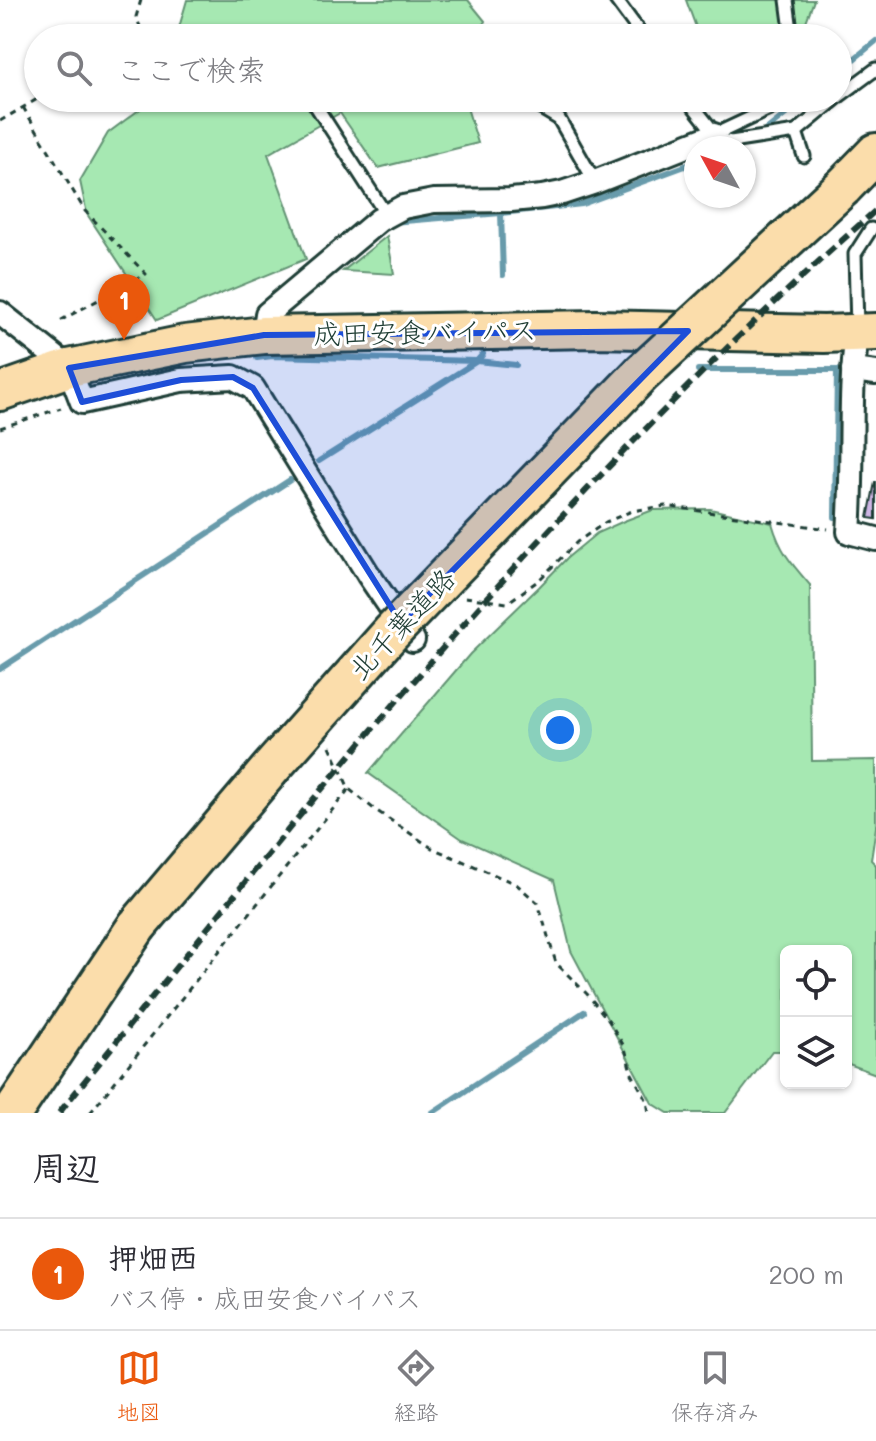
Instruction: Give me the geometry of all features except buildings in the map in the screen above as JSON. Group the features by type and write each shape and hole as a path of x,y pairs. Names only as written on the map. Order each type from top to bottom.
{"highway":[{"name":"北千葉道路","path":"0,1096 137,926 391,633 642,373 876,156"},
{"path":"12,1113 137,926"}],"main road":[{"name":"成田安食バイパス","path":"0,392 69,368 185,344 264,335 596,329 870,333"}],"street":[{"path":"264,335 267,314 368,229 403,207 434,201 542,197 595,182 714,135"},
{"path":"0,313 69,368 82,402 181,380 233,377 253,388 368,574 413,640"},
{"path":"870,333 849,532 876,539"}],"lane":[{"path":"616,0 634,24"},
{"path":"787,0 790,24"},
{"path":"852,87 876,69"},
{"path":"320,112 387,216"},
{"path":"547,112 559,119 595,182"},
{"path":"697,112 714,135 731,142 796,132 821,112"},
{"path":"714,135 763,112"},
{"path":"796,132 804,156"},
{"path":"870,333 855,254 871,229"}],"path":[{"path":"139,24 136,17 141,0"},
{"path":"0,121 23,107"},
{"path":"26,112 85,211 146,274 56,323"},
{"path":"0,428 82,402"},
{"path":"460,597 507,603 539,580 577,542 606,522 632,511 665,506 849,532"},
{"path":"90,1113 349,789 432,848 516,884 538,903 556,963 609,1021 625,1048 631,1072 647,1101 649,1113"}],"highlighted area":[{"path":"688,331 401,623 253,388 233,377 181,380 82,402 69,368 264,335"}],"green space":[{"path":"187,0 468,0 485,21 484,24 180,24"},
{"path":"686,0 814,0 805,24 695,24"},
{"path":"136,112 468,112 478,143 378,168 340,113 268,154 306,259 157,320 87,214 80,181 108,133"},
{"path":"387,236 394,274 343,271"},
{"path":"710,509 772,523 787,556 810,585 812,761 876,760 876,827 871,860 876,865 876,1074 852,1065 852,945 780,945 780,1051 772,1051 725,1113 668,1113 652,1103 571,951 554,880 462,839 368,773 470,654 567,558 597,533 653,510"}],"waterway":[{"path":"852,61 876,41"},
{"path":"766,130 788,112"},
{"path":"392,222 582,204 684,166"},
{"path":"501,213 503,275"},
{"path":"319,461 477,361 483,354"},
{"path":"257,358 477,361 516,365"},
{"path":"698,370 837,370 835,517"},
{"path":"0,669 290,480"},
{"path":"432,1113 584,1012"}],"railway":[{"path":"59,1113 328,781 529,552 698,376 876,210"}],"place":[{"name":"押畑西","path":"124,340"}]}
